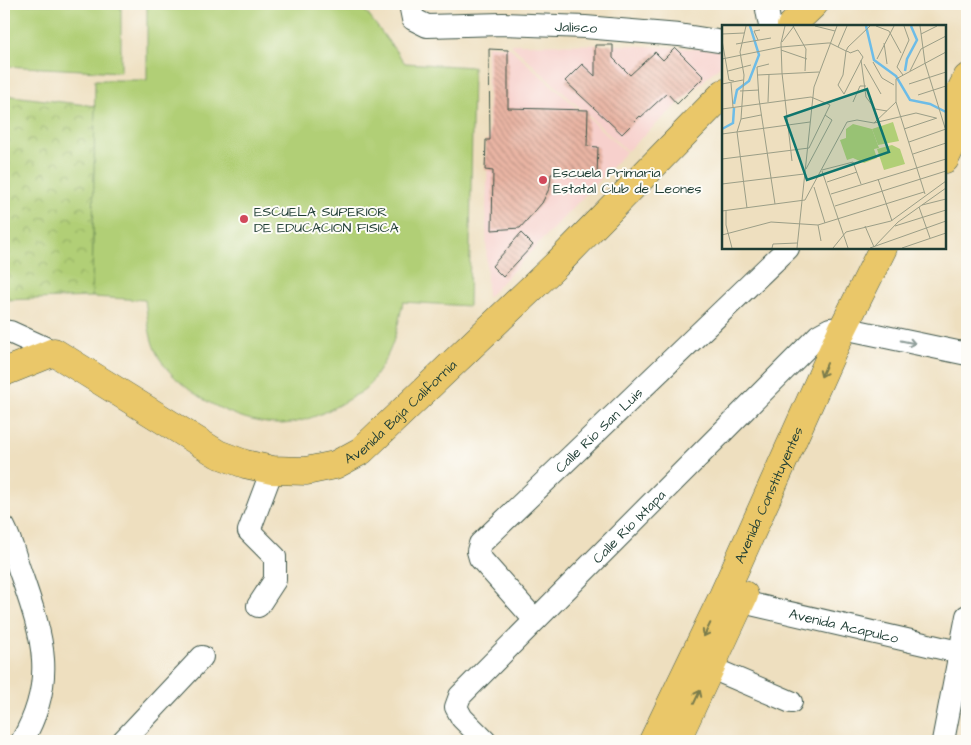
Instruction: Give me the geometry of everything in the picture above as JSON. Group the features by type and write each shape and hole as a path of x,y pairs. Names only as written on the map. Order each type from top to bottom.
{"main road":[{"path":"792,25 814,4"},
{"name":"Avenida Baja California","path":"54,352 218,454 245,464 272,470 306,471 335,465 360,451 556,265 722,95"},
{"path":"946,155 960,100"},
{"name":"Avenida Constituyentes","path":"653,741 701,664 732,600 852,330 883,249"},
{"name":"Avenida Constituyentes","path":"852,330 901,249"},
{"path":"4,372 54,352"},
{"name":"Avenida Constituyentes","path":"676,741 701,664"}],"street":[{"name":"Jalisco","path":"410,4 413,19 427,26 503,24 585,27 679,35 722,42"},
{"path":"766,4 770,25"},
{"name":"Calle Río San Luis","path":"535,620 480,558 478,552 480,544 787,249"},
{"name":"Calle Río Ixtapa","path":"485,741 462,718 456,707 460,696 819,335 830,329 852,330"},
{"path":"852,330 967,354"},
{"name":"Avenida Baja California","path":"4,331 54,352"},
{"path":"258,606 275,580 275,557 249,532 272,470"},
{"path":"4,527 37,620 44,657 42,693 31,727 22,741"},
{"name":"Avenida Acapulco","path":"732,600 963,653"},
{"path":"943,741 963,653 967,616"},
{"path":"123,741 202,657"},
{"path":"701,664 791,702"}],"shaded area":[{"path":"510,44 622,45 722,50 722,64 627,151"},
{"name":"Escuela Primaria Estatal Club de Leones","path":"487,45 509,47 626,152 487,298 486,207 489,131"}],"green space":[{"path":"4,4 121,4 121,72 4,66"},
{"name":"ESCUELA SUPERIOR DE EDUCACION FISICA","path":"147,4 360,4 405,63 473,67 469,306 403,302 390,349 369,385 360,393 316,416 286,424 276,424 260,422 227,412 195,394 181,383 160,359 151,338 145,300 92,297 95,80 147,80"},
{"path":"4,95 95,106 92,297 4,300"}],"building":[{"path":"595,45 613,45 613,58 630,75 655,52 663,60 675,48 704,77 677,104 667,93 622,134 565,81 582,64 595,76"},
{"path":"489,49 508,50 508,108 588,110 587,146 598,147 597,176 551,174 550,187 542,203 520,228 492,230 493,171 485,170 486,140 490,140"},
{"path":"521,233 533,245 503,277 492,266"}],"place":[{"name":"Escuela Primaria Estatal Club de Leones","path":"543,180"},
{"name":"ESCUELA SUPERIOR DE EDUCACION FISICA","path":"244,219"}]}
